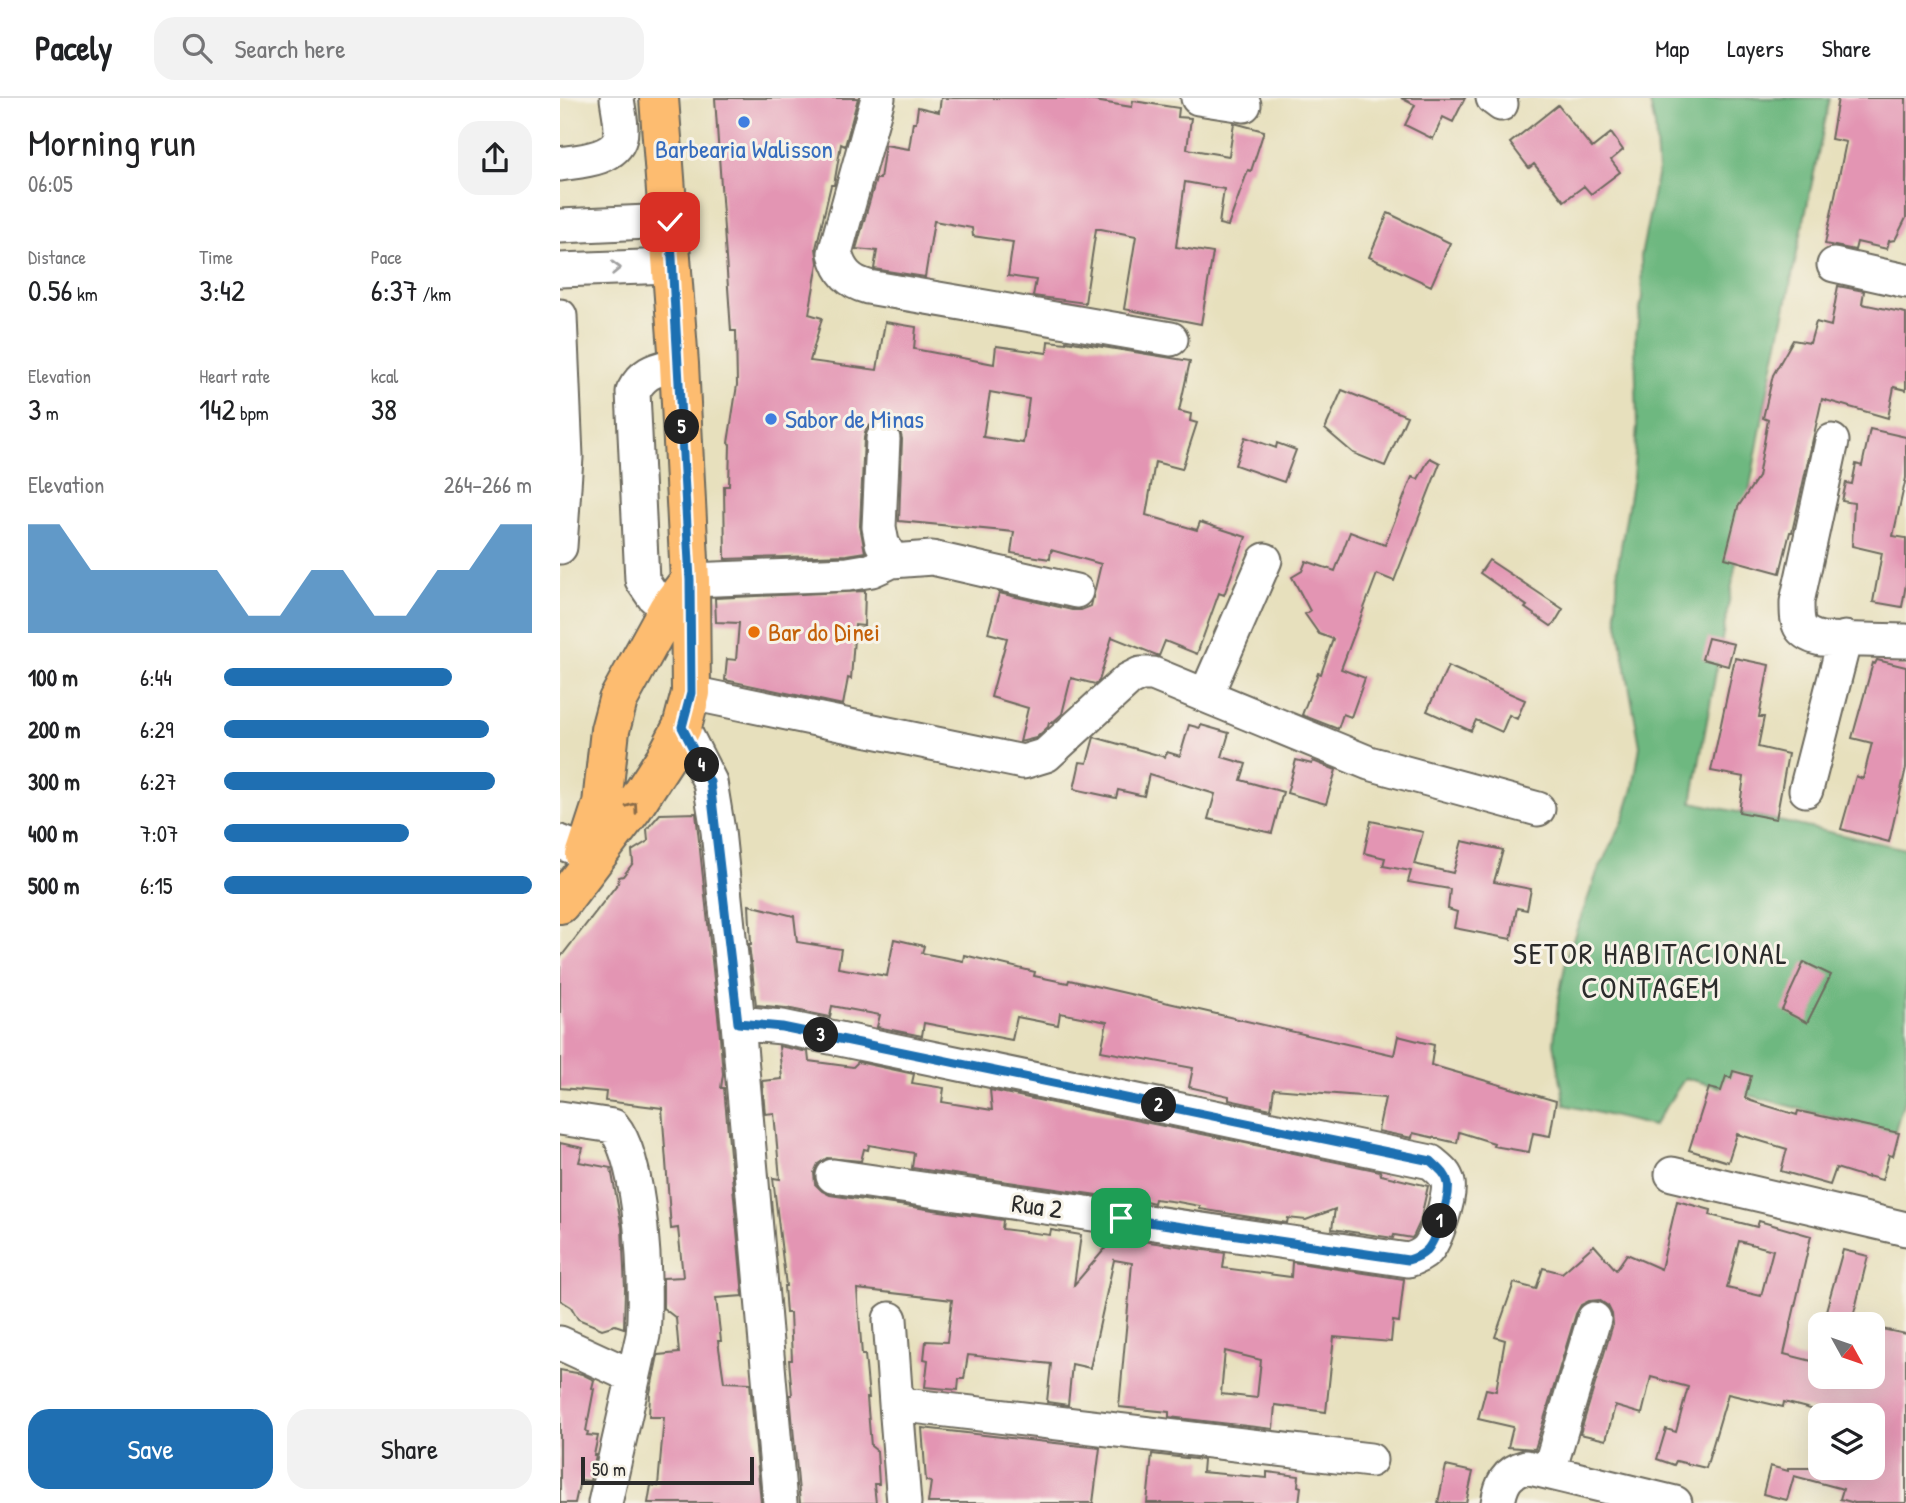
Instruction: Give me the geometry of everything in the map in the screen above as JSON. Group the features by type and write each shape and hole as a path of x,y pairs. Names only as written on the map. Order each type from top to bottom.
{"main road":[{"path":"571,870 634,808 657,771 688,699 679,595 679,364 659,98"},
{"path":"571,870 602,804 610,730 618,700 679,595"},
{"path":"633,670 664,659 681,667 688,699"},
{"path":"609,750 616,760 631,768 657,771"}],"street":[{"path":"560,164 595,159 614,148 620,137 617,98"},
{"path":"878,98 835,253 839,267 846,277 856,284 868,287 1171,339"},
{"path":"1198,98 1244,105"},
{"path":"560,226 670,222"},
{"path":"1834,265 1906,281"},
{"path":"560,270 671,266"},
{"path":"560,545 566,457 561,333"},
{"path":"883,439 878,527 882,544 892,561"},
{"path":"1832,441 1797,602 1797,620 1809,636 1821,639 1906,641"},
{"path":"679,595 848,574 892,561 932,558 1076,591"},
{"path":"1206,695 1265,560"},
{"path":"1806,790 1844,638"},
{"path":"780,1503 738,1023 710,782 688,699 1023,762 1046,755 1128,680 1140,674 1153,674 1369,763 1538,809"},
{"path":"657,771 710,782"},
{"name":"Rua 2","path":"738,1023 782,1027 1431,1161 1444,1173 1449,1185 1433,1242 1418,1257 1408,1260 833,1176"},
{"path":"560,1118 614,1126 628,1150 635,1192 645,1293 643,1335 606,1503"},
{"path":"1672,1174 1906,1229"},
{"path":"890,1319 904,1503"},
{"path":"1549,1471 1594,1319"},
{"path":"560,1343 632,1377"},
{"path":"896,1404 1370,1460"},
{"path":"1498,1503 1501,1486 1510,1474 1526,1467 1675,1503"}],"green space":[{"path":"1649,98 1830,98 1768,389 1692,802 1906,849 1906,1093 1894,1134 1685,1078 1653,1126 1565,1105 1554,1043 1558,1001 1567,956 1597,873 1623,821 1633,789 1640,746 1616,612 1618,564 1633,477 1637,427 1635,341 1642,298 1641,256 1658,171 1655,126"}],"building":[{"path":"715,98 858,98 845,146 841,144 834,185 831,185 816,248 818,263 809,314 822,318 810,361 877,370 885,322 916,327 914,349 994,364 996,346 1047,353 1048,341 1066,341 1190,361 1179,411 1191,414 1190,421 1197,423 1182,469 1155,462 1146,515 1197,530 1200,522 1246,537 1224,595 1219,593 1197,654 1165,641 1159,656 1112,637 1099,681 1095,684 1071,678 1062,714 1049,723 1036,738 1020,742 1028,708 991,697 1007,638 988,633 999,593 1081,610 1091,606 1101,564 1051,550 1050,559 1011,553 1014,532 899,521 902,439 894,423 885,420 874,422 866,429 864,438 860,526 865,552 725,559 724,486 729,486 728,443 737,385 736,331 731,331","holes":["990,392 1029,399 1023,443 983,437"]},
{"path":"941,98 1076,98 1132,107 1133,101 1179,108 1178,117 1191,118 1187,149 1229,156 1234,123 1264,131 1228,226 1219,224 1224,189 1185,182 1176,247 1213,253 1201,324 1124,309 1136,236 1101,229 1096,229 1085,303 1033,296 1036,280 1008,276 1013,242 973,236 972,228 934,221 925,277 874,269 877,251 856,249 876,179 880,179 885,145 909,149 918,107 939,112"},
{"path":"1401,98 1465,98 1453,122 1443,117 1433,139 1405,125 1415,105"},
{"path":"1838,98 1906,98 1906,218 1895,240 1889,241 1887,249 1857,242 1855,250 1825,244 1846,142 1831,139"},
{"path":"1558,105 1592,148 1611,133 1623,150 1611,160 1620,172 1591,194 1584,186 1564,201 1534,164 1529,168 1510,143"},
{"path":"1388,213 1450,243 1431,286 1369,257"},
{"path":"1838,286 1864,291 1862,304 1906,313 1906,390 1894,387 1888,418 1822,399 1780,573 1725,558 1738,507 1758,477 1768,420 1763,418 1773,375 1793,340 1810,343 1816,322 1831,326"},
{"path":"1342,390 1407,416 1385,466 1353,453 1325,429"},
{"path":"1870,429 1906,437 1906,478 1893,536 1906,538 1906,584 1902,607 1873,602 1882,553 1852,546 1854,503 1842,501 1846,483 1852,484 1856,464 1862,466"},
{"path":"1245,437 1276,448 1277,443 1296,450 1284,482 1235,465"},
{"path":"1430,458 1440,463 1394,581 1377,574 1341,669 1365,678 1351,717 1343,714 1338,729 1302,715 1318,673 1321,674 1333,639 1319,634 1305,614 1310,611 1292,577 1302,571 1306,561 1335,571 1350,532 1385,545 1412,477 1418,479"},
{"path":"1489,560 1563,609 1554,624 1551,626 1480,573"},
{"path":"865,591 864,626 855,625 851,679 848,678 843,705 725,680 727,659 736,660 739,623 716,622 715,598"},
{"path":"1708,638 1734,644 1728,666 1702,659"},
{"path":"1735,658 1769,665 1759,717 1764,717 1758,747 1788,754 1776,819 1739,812 1744,777 1711,771"},
{"path":"1877,660 1906,667 1906,768 1889,842 1841,829 1856,776 1863,779 1872,743 1852,738 1873,663"},
{"path":"1448,666 1525,700 1517,719 1509,715 1502,732 1476,720 1471,731 1427,711"},
{"path":"1189,725 1200,728 1201,725 1229,733 1222,757 1246,764 1241,780 1283,792 1272,833 1208,819 1215,794 1149,774 1144,796 1118,790 1116,798 1074,789 1080,762 1087,763 1094,737 1165,757 1167,752 1180,756"},
{"path":"1296,760 1312,764 1313,761 1336,770 1326,804 1287,793"},
{"path":"696,813 719,1025 723,1074 721,1088 724,1088 743,1296 716,1298 721,1341 718,1341 724,1382 750,1383 761,1503 648,1503 651,1485 658,1486 664,1417 649,1417 650,1393 658,1355 679,1353 676,1318 663,1308 663,1278 683,1277 678,1228 671,1229 662,1108 605,1101 606,1092 560,1088 560,958 618,883 619,877 623,876 633,863 632,851 648,841 647,829 660,814"},
{"path":"1371,821 1423,832 1414,864 1453,873 1462,841 1503,850 1494,882 1531,889 1527,910 1517,908 1511,939 1454,928 1457,912 1448,909 1450,889 1408,882 1411,871 1383,866 1385,858 1364,853"},
{"path":"749,905 794,916 797,942 841,949 838,968 887,976 894,939 924,946 922,953 963,961 964,955 1035,972 1034,976 1068,983 1069,980 1394,1055 1398,1036 1434,1045 1431,1065 1556,1101 1550,1136 1533,1133 1529,1152 1493,1146 1494,1143 1459,1132 1457,1143 1413,1133 1412,1138 1378,1131 1385,1098 1274,1089 1271,1109 1229,1100 1229,1096 1189,1087 1193,1068 1101,1051 1107,1022 1060,1013 1058,1025 1017,1017 1012,1040 924,1023 922,1036 877,1027 880,1015 832,1006 830,1017 756,1005 749,944"},
{"path":"1804,962 1831,975 1807,1023 1782,1010"},
{"path":"779,1046 808,1052 809,1061 853,1067 858,1062 914,1074 912,1083 944,1088 942,1102 992,1110 990,1090 1380,1171 1381,1175 1428,1186 1420,1222 1412,1238 1394,1235 1393,1238 1332,1229 1335,1209 1306,1220 1288,1218 1287,1223 1200,1209 1200,1206 1178,1202 1155,1199 1154,1203 1105,1191 1104,1196 912,1168 914,1153 869,1145 868,1150 864,1149 861,1161 827,1158 818,1164 814,1173 815,1184 830,1195 1003,1220 1002,1229 1050,1235 1051,1230 1081,1235 1074,1285 1115,1237 1225,1253 1223,1268 1291,1277 1292,1262 1404,1279 1399,1322 1393,1321 1391,1342 1334,1337 1326,1412 1275,1405 1273,1429 1169,1417 1169,1412 1119,1407 1132,1263 1114,1260 1090,1368 1072,1364 1068,1405 1047,1402 1051,1364 968,1355 964,1379 959,1379 958,1390 925,1387 928,1360 924,1359 926,1341 947,1342 952,1300 857,1289 862,1355 865,1355 869,1398 871,1446 877,1451 879,1484 874,1484 876,1503 800,1503 790,1395 790,1313 786,1313 786,1286 773,1178 780,1179 774,1113 765,1114 762,1081 782,1079","holes":["1225,1351 1261,1360 1257,1398 1221,1394"]},
{"path":"1733,1071 1751,1076 1745,1098 1751,1101 1797,1115 1798,1111 1899,1133 1893,1156 1889,1155 1882,1180 1836,1168 1830,1185 1781,1171 1787,1149 1737,1134 1728,1162 1689,1150 1709,1088 1721,1091 1726,1076 1731,1078"},
{"path":"560,1143 583,1148 579,1162 611,1168 622,1228 624,1328 615,1325 602,1329 578,1319 571,1307 560,1300"},
{"path":"1677,1201 1711,1210 1710,1215 1757,1227 1759,1221 1811,1236 1784,1354 1808,1360 1808,1390 1885,1390 1885,1330 1906,1334 1906,1503 1855,1503 1840,1499 1843,1489 1809,1480 1885,1480 1885,1403 1808,1403 1808,1408 1784,1402 1783,1407 1728,1394 1706,1468 1676,1461 1674,1465 1657,1459 1666,1429 1676,1432 1688,1387 1651,1377 1642,1414 1615,1406 1606,1440 1580,1434 1613,1324 1608,1306 1599,1300 1581,1305 1576,1314 1535,1449 1508,1447 1513,1427 1478,1419 1486,1389 1496,1391 1505,1340 1495,1337 1514,1283 1536,1289 1543,1268 1562,1273 1594,1245 1616,1270 1627,1254 1661,1269","holes":["1739,1241 1773,1250 1761,1296 1727,1288"]},
{"path":"1843,1250 1868,1256 1854,1312 1826,1312"},
{"path":"560,1370 582,1374 594,1380 586,1431 587,1435 598,1436 596,1455 590,1481 580,1480 575,1503 560,1503"},
{"path":"922,1428 1100,1448 1093,1503 928,1503 931,1482 926,1481"},
{"path":"1152,1454 1203,1460 1202,1472 1267,1478 1267,1472 1299,1476 1299,1503 1147,1503"},
{"path":"1446,1466 1473,1472 1466,1503 1438,1503"},
{"path":"1770,1466 1788,1471 1788,1468 1808,1468 1808,1480 1794,1476 1787,1500 1763,1494"}],"place":[{"name":"Barbearia Walisson","path":"744,122"},
{"name":"Sabor de Minas","path":"771,419"},
{"name":"Bar do Dinei","path":"754,632"}],"district":[{"name":"SETOR HABITACIONAL CONTAGEM","path":"1651,971"}],"route":[{"path":"670,222 690,580 691,693 682,727 710,782 718,831 738,1023 782,1027 1431,1161 1444,1173 1449,1185 1433,1242 1418,1257 1408,1260 1121,1218"}]}
